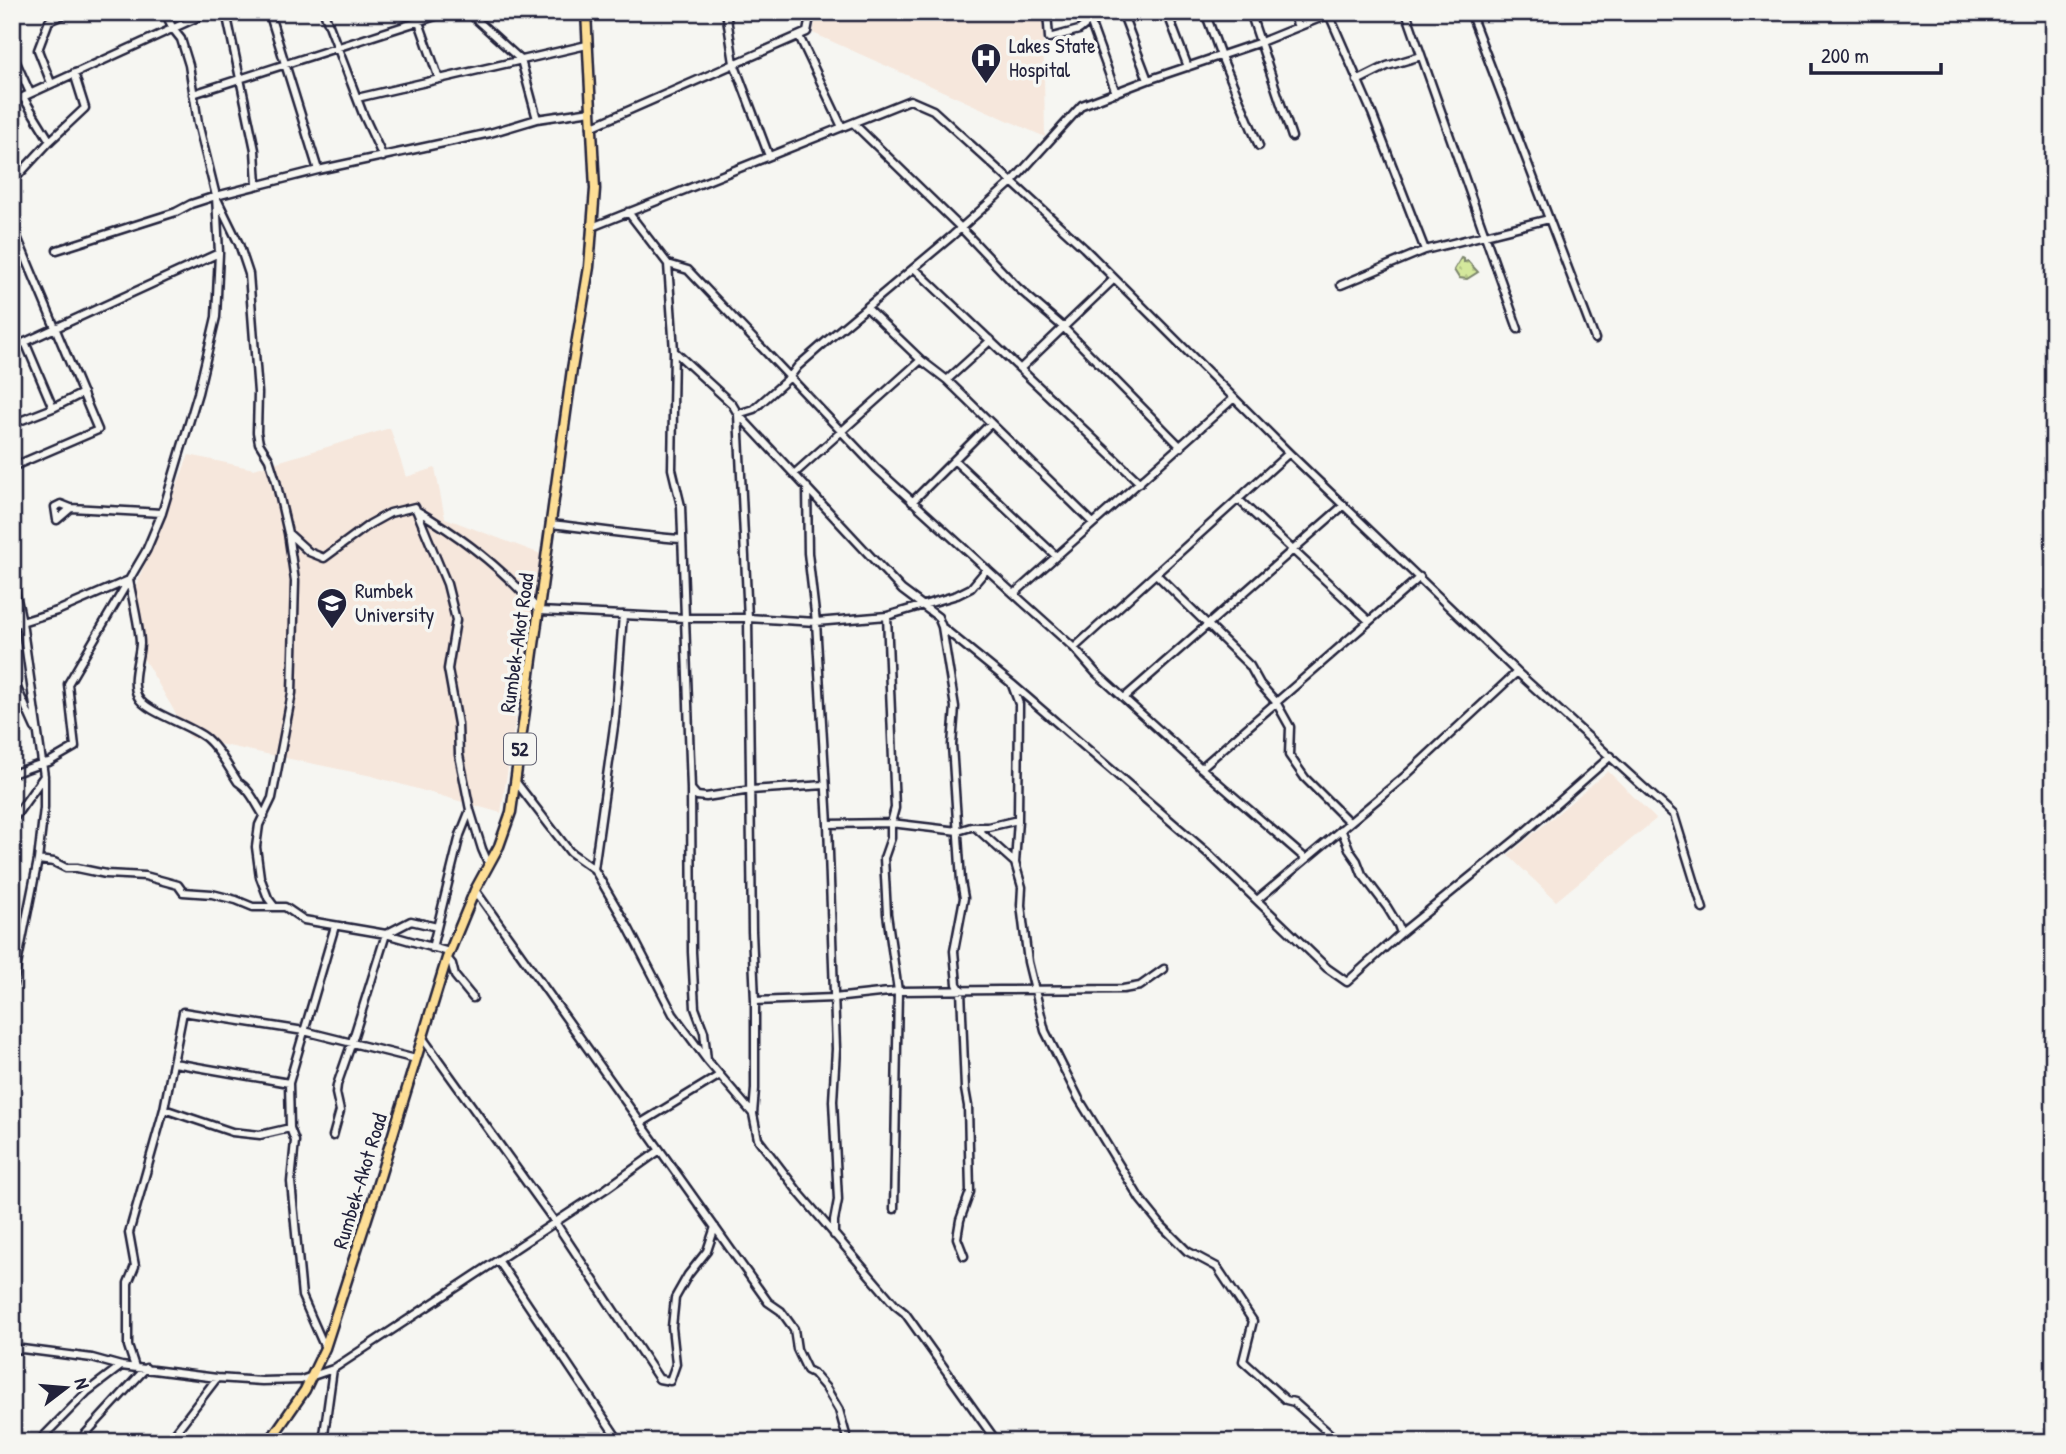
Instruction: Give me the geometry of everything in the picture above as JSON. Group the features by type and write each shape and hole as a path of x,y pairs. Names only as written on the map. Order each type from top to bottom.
{"main road":[{"name":"Rumbek-Akot Road","path":"269,1442 313,1376 325,1348 448,955 475,890 507,828 516,782 570,382 589,267 595,189 586,12"}],"street":[{"path":"51,83 38,50 49,21 70,12"},
{"path":"12,774 49,762 75,747 68,684 146,551 162,513 193,413 216,317 219,253 216,196 189,65 181,39 165,12"},
{"path":"12,102 209,12"},
{"path":"226,12 255,150 257,185"},
{"path":"270,12 318,170"},
{"path":"324,12 383,157"},
{"path":"193,94 448,12"},
{"path":"468,12 521,60 537,119"},
{"path":"726,12 734,64 769,156"},
{"path":"592,127 807,32 811,12"},
{"path":"1047,12 1049,38 1079,30 1090,21 1122,12 1148,80"},
{"path":"1086,12 1116,93"},
{"path":"1167,12 1188,67"},
{"path":"1205,12 1259,146"},
{"path":"1250,12 1292,137"},
{"path":"1293,12 1298,27"},
{"path":"1406,12 1518,329"},
{"path":"1470,12 1595,338"},
{"path":"738,414 754,409 809,356 915,269 1012,183 1082,106 1148,80 1222,57 1331,13 1425,250"},
{"path":"419,22 439,79"},
{"path":"799,36 842,127"},
{"path":"357,98 587,45"},
{"path":"12,53 27,95 50,141"},
{"path":"1357,81 1387,66 1421,56"},
{"path":"12,183 85,108 74,73"},
{"path":"592,227 910,100 933,110 1114,278 1289,453 1517,671 1674,815 1703,909"},
{"path":"57,250 216,196 257,185 490,133 537,119 591,111"},
{"path":"853,123 961,228 1018,288 1063,327 1181,447"},
{"path":"216,196 239,244 249,274 258,393 257,432 259,443 269,459 276,481 295,581 292,693 272,798 259,825 256,847 260,877 274,906"},
{"path":"628,212 668,264 674,351 672,468 681,506 691,789 692,952 695,1008 704,1032 708,1060"},
{"path":"1341,285 1425,250 1549,219"},
{"path":"12,225 16,246 98,430 12,467"},
{"path":"12,348 219,253"},
{"path":"668,264 688,270 841,432 912,502 1074,648 1096,674 1306,859"},
{"path":"915,269 1140,483"},
{"path":"1020,369 1114,278"},
{"path":"867,308 921,360 947,380 1093,523"},
{"path":"947,380 991,340"},
{"path":"25,342 53,408"},
{"path":"674,351 733,404 738,414 902,590 938,617 942,626 955,708 952,745 964,898 954,951 957,984 961,990 968,1106 970,1192 957,1238 964,1256"},
{"path":"794,474 921,360"},
{"path":"12,424 83,393"},
{"path":"1014,594 1234,398"},
{"path":"738,414 748,618 755,1001 753,1114 758,1139 834,1235 905,1313 997,1442"},
{"path":"912,502 990,423"},
{"path":"1074,648 1289,453"},
{"path":"954,460 1056,556"},
{"path":"807,487 808,554 816,622 828,824 836,1049 833,1101 838,1200 834,1235"},
{"path":"1238,499 1369,621"},
{"path":"1124,698 1344,505"},
{"path":"288,533 309,552 324,558 370,524 390,513 415,507 471,547 519,587 539,611 816,622 887,616 957,595 971,588 987,569"},
{"path":"71,508 162,513"},
{"path":"416,510 447,584 456,620 448,669 458,724 459,755 470,810 481,849 489,865"},
{"path":"551,524 615,531 634,536 681,539"},
{"path":"1156,574 1250,666 1290,727 1289,755 1305,778 1349,822"},
{"path":"12,576 22,622 44,776 44,808 38,860 12,989"},
{"path":"1201,768 1420,577"},
{"path":"129,580 140,642 135,683 138,698 153,710 205,737 216,748 264,816"},
{"path":"12,625 57,611 129,580"},
{"path":"594,869 615,719 622,615"},
{"path":"887,616 895,808 891,838 884,858 887,914 898,991 894,1209"},
{"path":"942,626 1210,855 1327,968 1347,982 1401,933 1519,837 1611,756"},
{"path":"1257,900 1404,777 1517,671"},
{"path":"12,677 38,736"},
{"path":"1012,684 1019,705 1015,863 1022,887 1021,905 1028,961 1045,1031 1079,1099 1140,1199 1187,1251 1217,1267 1252,1321 1243,1361 1339,1442"},
{"path":"12,821 44,776"},
{"path":"516,782 570,852 594,869 628,927 673,1014 753,1114"},
{"path":"691,789 697,796 706,797 751,790 825,785"},
{"path":"432,948 460,835 470,810"},
{"path":"828,824 891,823 958,831 1018,820"},
{"path":"975,827 1015,863"},
{"path":"1341,829 1362,874 1387,907 1401,933"},
{"path":"38,860 54,862 66,868 106,874 145,876 178,885 183,892 212,894 253,907 285,907 304,920 386,934 432,948 448,955 455,976 473,998"},
{"path":"475,890 768,1302 781,1311 794,1329 797,1349 807,1370 826,1388 839,1410 848,1442"},
{"path":"333,1136 340,1111 337,1085 386,934 411,921 437,927"},
{"path":"325,1348 302,1296 291,1182 295,1141 290,1128 289,1083 335,926"},
{"path":"755,1001 834,999 898,991 1124,989 1140,986 1164,969"},
{"path":"135,1367 128,1346 128,1283 135,1266 129,1233 164,1109 183,1012 304,1031 416,1059"},
{"path":"422,1037 555,1222 659,1379 670,1381 676,1364 672,1327 676,1298 688,1275 707,1251 715,1227"},
{"path":"174,1063 289,1083"},
{"path":"641,1123 720,1075"},
{"path":"164,1109 232,1132 260,1135 290,1128"},
{"path":"12,1350 22,1349 121,1366 217,1378 301,1380 333,1369 660,1150"},
{"path":"498,1260 620,1442"},
{"path":"38,1442 88,1391 121,1366"},
{"path":"78,1442 146,1368"},
{"path":"323,1442 333,1369"},
{"path":"168,1442 217,1378"}],"shaded area":[{"name":"Lakes State Hospital","path":"817,12 1043,12 1045,137 813,33"},
{"name":"Rumbek University","path":"390,428 406,477 435,468 445,518 541,554 501,813 372,776 190,738 141,654 128,605 189,455 254,469"},
{"path":"1608,771 1656,819 1556,901 1508,855"}],"green space":[{"path":"1461,258 1464,262 1468,261 1478,272 1467,279 1459,278 1454,270"}],"place":[{"name":"Lakes State Hospital","path":"986,85"},
{"name":"Rumbek University","path":"332,630"}]}
